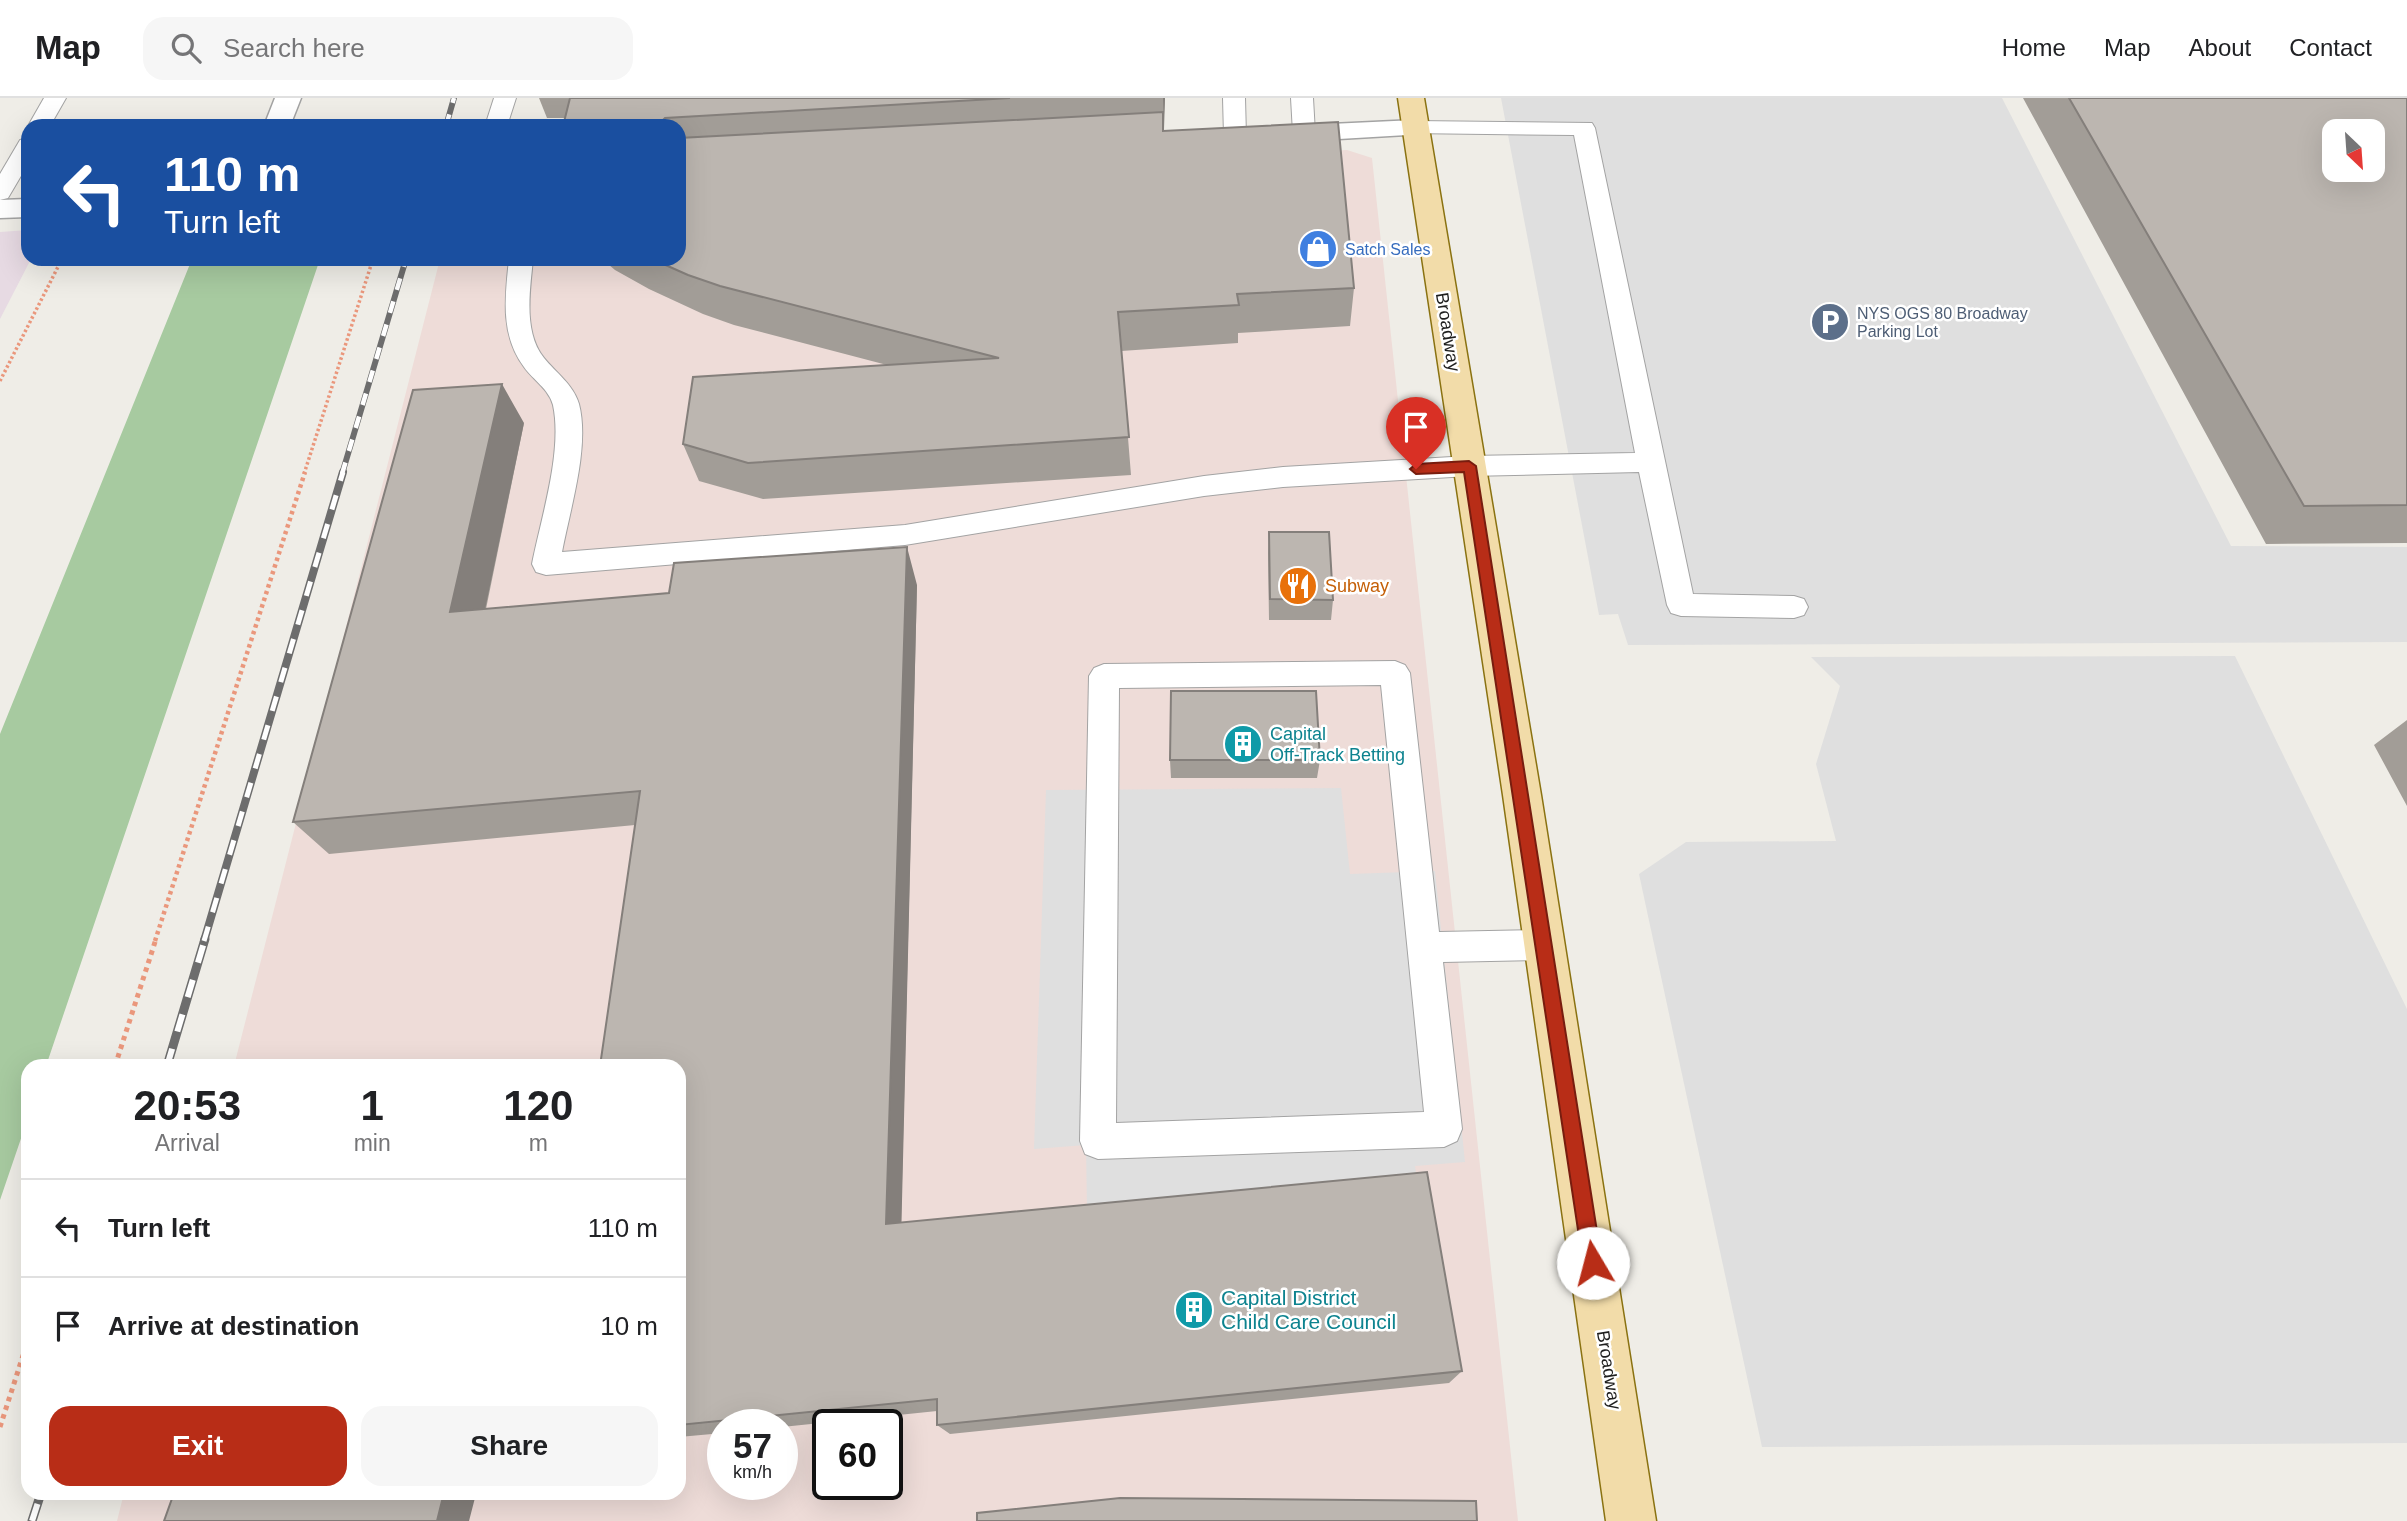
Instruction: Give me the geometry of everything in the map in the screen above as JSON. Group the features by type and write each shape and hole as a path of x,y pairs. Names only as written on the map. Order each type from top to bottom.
{"main road":[{"name":"Broadway","path":"1413,113 1545,945 1631,1521"}],"street":[{"path":"280,119 288,98"},
{"path":"1224,136 1304,133 1413,113"},
{"path":"0,209 21,208"}],"lane":[{"path":"43,119 55,98"},
{"path":"498,119 505,98"},
{"path":"1224,136 1234,98"},
{"path":"1302,98 1304,133"},
{"path":"1413,113 1584,128 1681,605 1794,607"},
{"path":"0,193 21,157"},
{"path":"520,266 519,302 523,344 533,362 561,392 567,406 568,440 546,564 905,535 1204,486 1283,477 1469,466 1650,462"},
{"path":"1395,673 1424,947 1444,1129 1098,1141 1104,676 1395,673"},
{"path":"1424,947 1545,945"}],"path":[{"path":"0,381 58,266"},
{"path":"118,1059 371,266"},
{"path":"0,1427 21,1362"}],"shaded area":[{"name":"NYS OGS 80 Broadway Parking Lot","path":"1501,98 2002,98 2231,546 2407,547 2407,642 1628,645 1618,614 1599,615"},
{"path":"1347,150 1372,158 1518,1521 117,1521 122,1500 686,1500 686,1059 236,1059 438,266 686,266 686,186"},
{"path":"21,230 21,266 27,266 0,319 0,232"},
{"path":"2235,656 2407,1009 2407,1443 1762,1447 1639,874 1686,842 1836,841 1816,764 1840,686 1811,657"},
{"path":"1341,788 1350,874 1435,871 1465,1162 1415,1166 1418,1187 1087,1211 1086,1145 1034,1149 1046,790"}],"green space":[{"path":"189,266 318,266 48,1059 21,1059 21,1138 0,1200 0,734"}],"building":[{"path":"570,98 1010,98 664,119 565,119"},
{"path":"2069,98 2407,98 2407,505 2304,506"},
{"path":"1163,112 1163,131 1338,122 1354,288 1237,294 1239,305 1118,312 1129,437 748,463 683,444 693,377 999,358 720,286 668,266 686,266 686,138"},
{"path":"502,384 450,612 669,593 674,563 907,547 886,1224 1427,1172 1462,1371 937,1425 937,1399 812,1409 812,1412 798,1413 798,1409 707,1409 707,1422 686,1424 686,1059 601,1059 640,791 293,822 413,390"},
{"name":"Subway","path":"1269,532 1329,532 1333,600 1270,599"},
{"name":"Capital Off-Track Betting","path":"1171,691 1316,691 1320,760 1170,760"},
{"path":"1120,1498 1476,1501 1477,1521 977,1521 977,1513"},
{"path":"172,1500 442,1500 437,1521 164,1521"}],"railway":[{"path":"448,119 454,98"},
{"path":"342,474 404,266"},
{"path":"204,941 343,472"},
{"path":"169,1059 205,939"},
{"path":"32,1521 39,1500"}],"place":[{"name":"Satch Sales","path":"1318,249"},
{"name":"NYS OGS 80 Broadway Parking Lot","path":"1830,322"},
{"name":"Subway","path":"1298,586"},
{"name":"Capital Off-Track Betting","path":"1243,744"},
{"name":"Capital District Child Care Council","path":"1194,1310"}],"route":[{"path":"1416,469 1469,466 1593,1263"}]}
